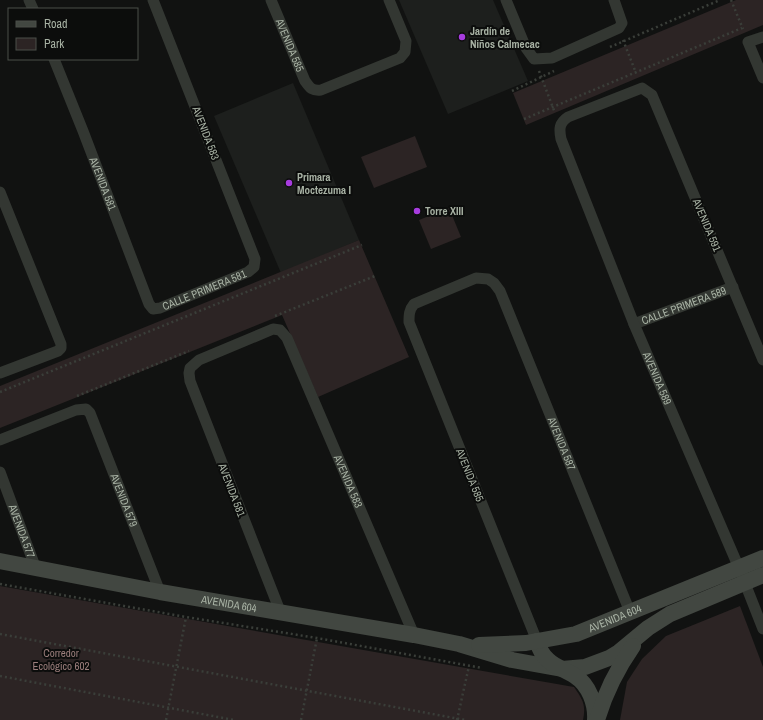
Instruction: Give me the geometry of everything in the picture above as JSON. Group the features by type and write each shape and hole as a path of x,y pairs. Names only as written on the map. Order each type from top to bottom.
{"street":[{"name":"AVENIDA 583","path":"153,0 255,259 254,267"},
{"name":"AVENIDA 585","path":"271,0 305,81 315,91 321,90 400,58 405,52 406,41 389,0"},
{"path":"506,0 526,48 534,59 552,58 620,25 614,0"},
{"path":"763,37 748,42 763,78"},
{"name":"AVENIDA 581","path":"54,60 149,304 153,309"},
{"path":"560,125 563,120 568,117 644,90"},
{"name":"AVENIDA 591","path":"644,90 652,95 655,101 763,360"},
{"name":"AVENIDA 589","path":"560,125 561,139 634,324 739,568 763,629"},
{"path":"0,192 61,344 61,348 58,351 0,373"},
{"name":"CALLE PRIMERA 581","path":"153,309 160,308 248,272 254,267"},
{"name":"AVENIDA 585","path":"488,279 476,278 419,301 411,308 409,322 537,641"},
{"name":"AVENIDA 587","path":"488,279 500,290 630,612"},
{"name":"CALLE PRIMERA 589","path":"634,324 733,287"},
{"name":"AVENIDA 581","path":"280,330 267,330 199,360 190,368 189,373 190,381 280,612"},
{"name":"AVENIDA 583","path":"280,330 287,338 414,635"},
{"name":"AVENIDA 579","path":"0,440 76,410 86,409 93,418 160,592"},
{"name":"AVENIDA 577","path":"0,472 36,568"},
{"name":"AVENIDA 604","path":"459,644 504,645 576,634 763,558"},
{"name":"AVENIDA 604","path":"0,561 160,592 414,635 459,644 512,660 562,669 585,666 609,658 620,652 648,628 670,614 763,575"},
{"name":"AVENIDA 604","path":"596,720 607,692 624,659 648,628"},
{"path":"537,641 545,657 562,669"},
{"name":"AVENIDA 604","path":"562,669 574,676 585,686 593,704 596,720"}],"path":[{"path":"610,47 720,0"},
{"path":"731,0 748,42"},
{"path":"620,25 624,42 644,90"},
{"path":"524,119 742,28"},
{"path":"534,59 560,125"},
{"path":"512,91 555,71"},
{"path":"0,392 362,245"},
{"path":"0,584 186,618 317,638 483,668"},
{"path":"166,720 186,618"},
{"path":"0,634 465,720"},
{"path":"301,720 317,638"},
{"path":"457,719 469,666"},
{"path":"0,676 234,720"}],"shaded area":[{"name":"Jardín de Niños Calmecac","path":"399,0 493,0 528,81 448,114"},
{"name":"Primara Moctezuma I","path":"293,83 359,240 281,273 214,116"}],"green space":[{"path":"736,0 763,0 763,25 526,125 513,93"},
{"path":"415,136 427,167 374,188 361,157"},
{"path":"449,208 461,237 431,249 419,220"},
{"path":"359,240 409,357 318,397 282,315 0,428 0,386"},
{"name":"Corredor Ecológico 602","path":"0,586 574,687 584,706 583,720 0,720"},
{"path":"740,606 763,667 763,720 620,720 627,682 642,659 666,636"}],"place":[{"name":"Jardín de Niños Calmecac","path":"462,37"},
{"name":"Primara Moctezuma I","path":"289,183"},
{"name":"Torre XIII","path":"417,211"}]}
